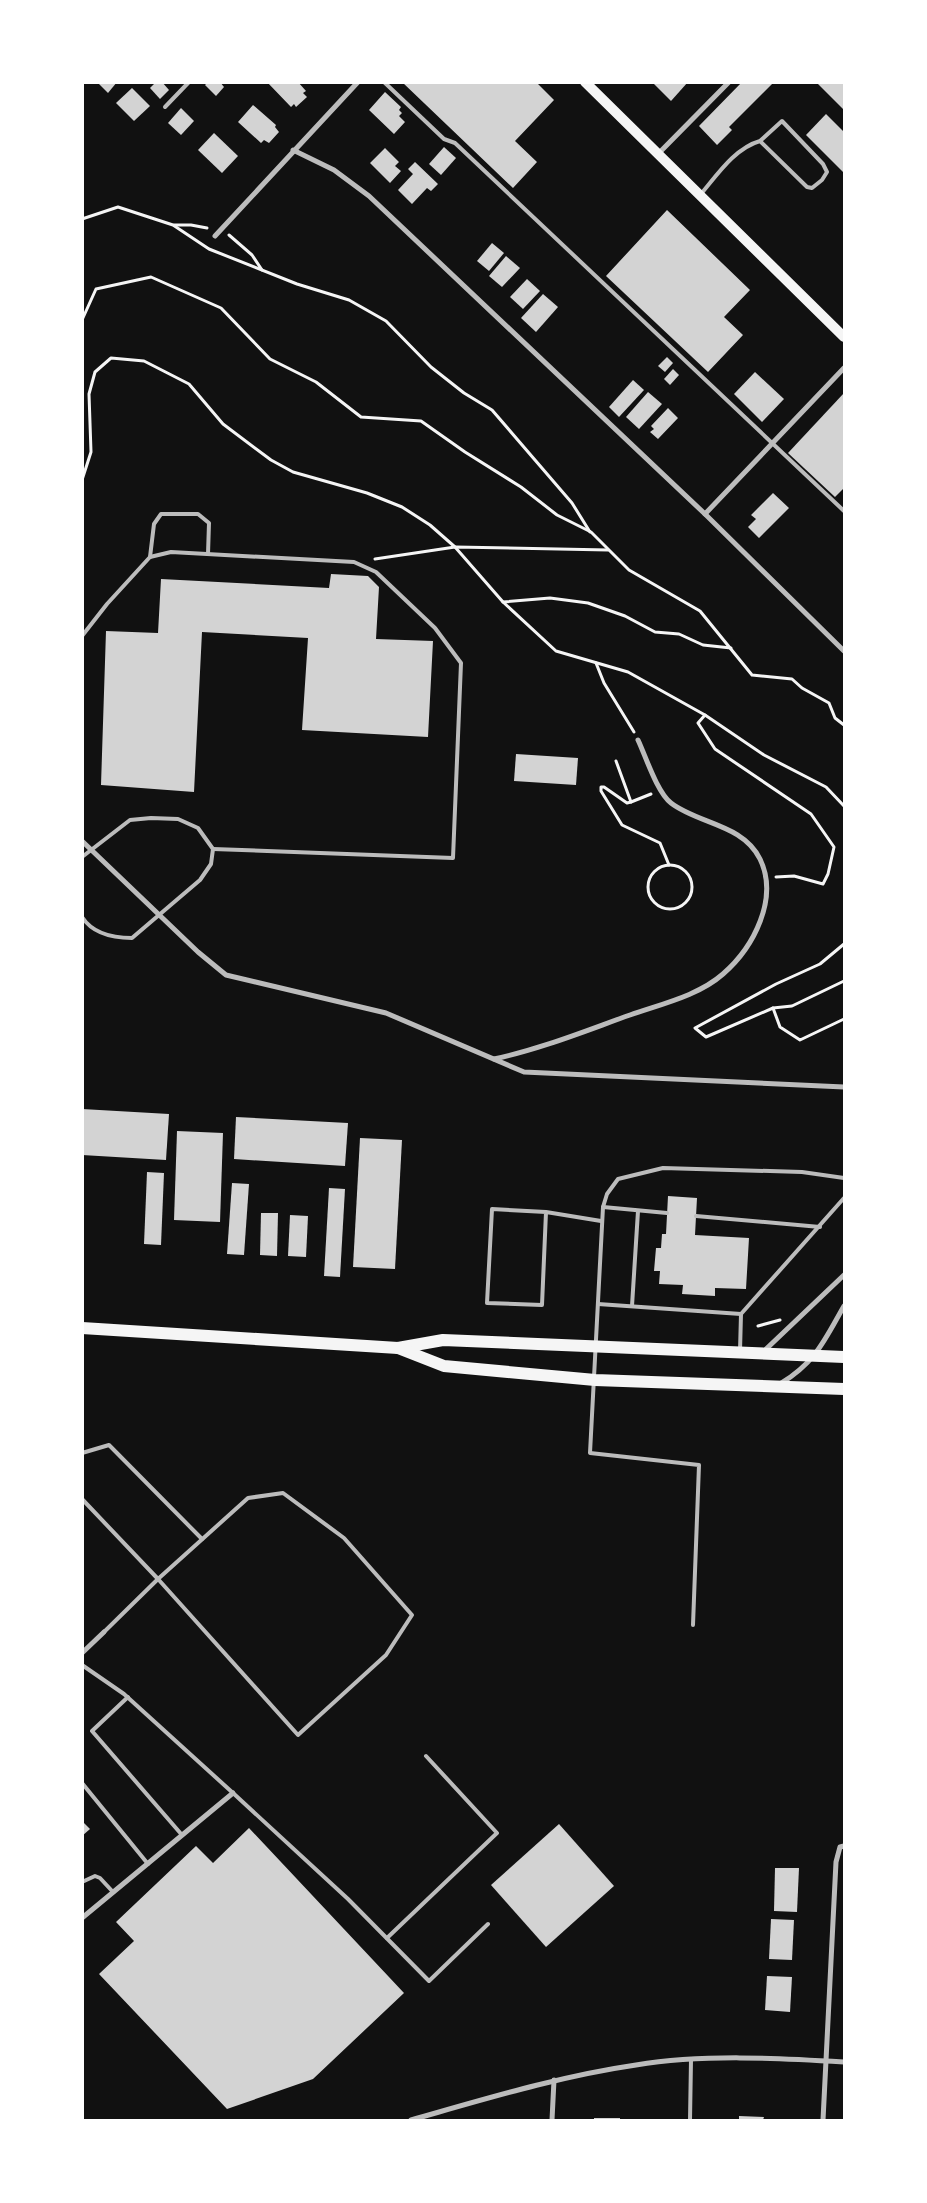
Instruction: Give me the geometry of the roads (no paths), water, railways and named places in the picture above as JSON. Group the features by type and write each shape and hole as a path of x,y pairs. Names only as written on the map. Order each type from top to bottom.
{"main road":[{"path":"584,82 844,338"},
{"path":"82,1328 398,1348 443,1340 844,1357"},
{"path":"398,1348 444,1366 595,1380 777,1385 844,1389"}],"street":[{"path":"215,236 358,82"},
{"path":"657,154 729,82"},
{"path":"293,150 334,170 369,196 705,514 844,651"},
{"path":"705,514 844,368"},
{"path":"493,1059 527,1052 696,991 723,974 752,940 766,905 765,877 760,858 746,842 726,828 671,803 661,789 638,740"},
{"path":"82,841 198,952 226,975 386,1013 524,1072 844,1087"},
{"path":"761,1353 844,1275"},
{"path":"777,1385 805,1367 816,1356 844,1306"},
{"path":"82,1653 104,1632"},
{"path":"82,1918 233,1793"},
{"path":"823,2120 836,1862 842,1846"},
{"path":"411,2120 418,2120 554,2080 636,2064 691,2060 844,2062"},
{"path":"552,2120 554,2080"}],"lane":[{"path":"165,107 189,82"},
{"path":"384,82 444,139 455,143 844,511"},
{"path":"700,196 728,163 751,144 760,141 782,121 823,164 827,172 822,180 812,188 807,187 760,141"},
{"path":"150,557 154,524 161,514 198,514 209,523 208,554"},
{"path":"82,636 107,604 150,557 171,552 354,562 376,572 435,628 461,663 454,858 213,849"},
{"path":"82,857 130,820 151,818 178,819 198,828 213,849 211,864 200,880 132,938 112,938 88,925 82,917"},
{"path":"692,1625 698,1465 590,1453 595,1380 601,1221 607,1194 618,1180 663,1168 802,1172 844,1178"},
{"path":"740,1352 741,1314 844,1198"},
{"path":"603,1207 667,1213"},
{"path":"546,1212 542,1305 487,1303 492,1209 546,1212 601,1221"},
{"path":"632,1306 638,1211"},
{"path":"696,1216 820,1227"},
{"path":"598,1304 741,1314"},
{"path":"82,1453 109,1445 202,1539"},
{"path":"82,1499 158,1578 298,1735 386,1655 412,1616 344,1538 283,1493 248,1498 158,1578 104,1632"},
{"path":"82,1665 128,1697 387,1938 429,1981 488,1924"},
{"path":"128,1697 92,1731 182,1836"},
{"path":"387,1938 496,1833 426,1756"},
{"path":"82,1783 148,1864"},
{"path":"82,1882 95,1876 114,1892"},
{"path":"690,2120 691,2060"}]}
